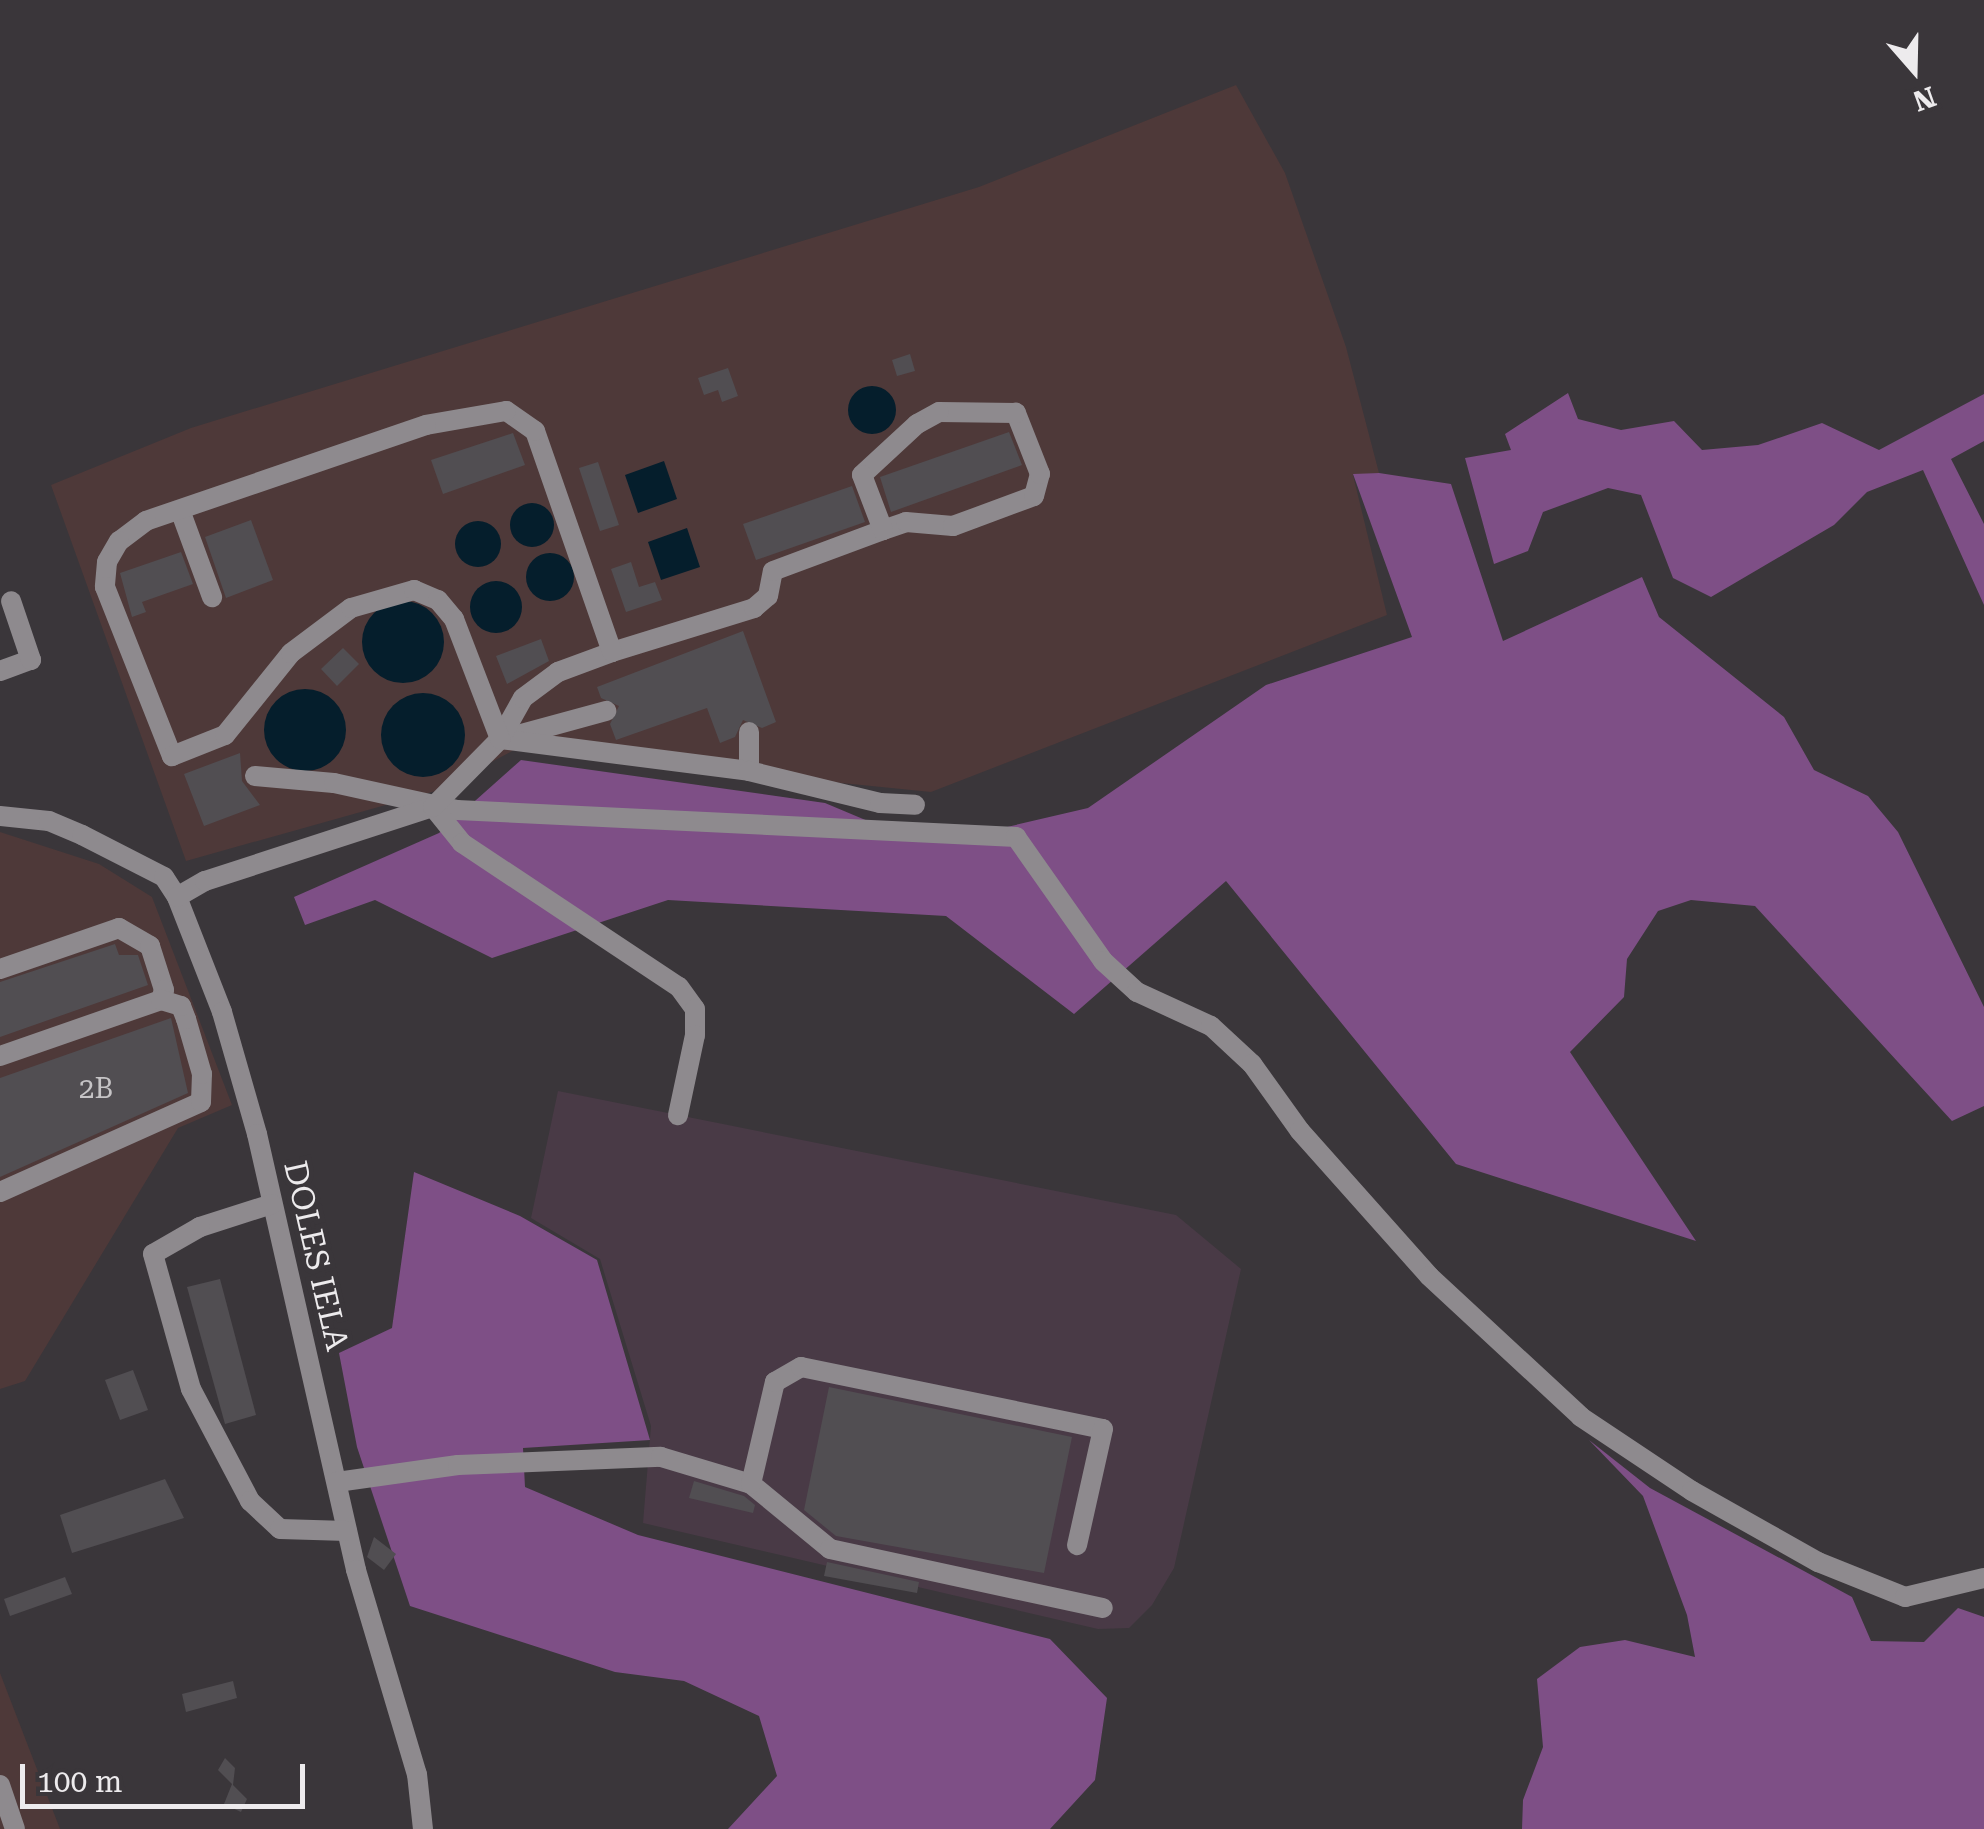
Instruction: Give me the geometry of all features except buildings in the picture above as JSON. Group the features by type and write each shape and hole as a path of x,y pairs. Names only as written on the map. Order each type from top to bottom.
{"street":[{"path":"500,739 454,619 438,600 414,590 351,608 290,653 225,735 172,756 105,587 107,562 119,541 146,520 426,425 506,412 535,431 612,652"},
{"path":"433,807 500,739 523,698 558,672 612,652 715,631 768,596 772,571 906,522 953,526 1034,496 1040,474 1016,412 939,412 917,424 862,475 884,530"},
{"path":"180,510 212,597"},
{"path":"0,671 31,660 11,602"},
{"path":"500,739 606,711"},
{"path":"749,732 750,770"},
{"path":"500,739 750,770 880,803 915,804"},
{"path":"255,776 334,783 433,807 462,843 679,987 695,1009 695,1036 678,1116"},
{"path":"177,897 204,881 418,806 1016,836 1103,961 1137,992 1211,1026 1252,1064 1300,1131 1429,1276 1581,1417 1803,1553 1906,1597 1984,1578"},
{"name":"DOLES IELA","path":"0,816 49,821 82,835 164,877 177,897 227,1028 348,1532 417,1774 424,1829"},
{"path":"0,969 120,928 150,946 164,990 161,1000"},
{"path":"0,1056 161,1000 180,1006 202,1074 200,1102 0,1192"},
{"path":"272,1204 200,1227 153,1254 191,1389 250,1501 280,1529 348,1532"},
{"path":"751,1484 775,1382 801,1367 1103,1428 1077,1545"},
{"path":"337,1482 458,1465 661,1457 751,1484 830,1549 1103,1608"},
{"path":"0,1785 15,1829"}],"shaded area":[{"path":"1236,85 1285,173 1346,347 1379,473 1353,475 1387,615 931,792 514,750 439,790 186,861 51,485 191,428 979,187"},
{"path":"1568,393 1578,419 1621,430 1674,421 1702,450 1758,445 1822,423 1879,450 1984,394 1984,441 1951,459 1984,524 1984,605 1923,470 1867,492 1834,525 1711,597 1673,578 1641,495 1608,488 1543,512 1528,551 1494,564 1465,458 1511,450 1505,434"},
{"path":"1379,473 1451,484 1503,641 1642,577 1659,617 1784,717 1814,770 1868,796 1898,832 1984,1007 1984,1106 1952,1121 1755,906 1691,900 1658,911 1627,959 1624,997 1570,1052 1696,1241 1456,1164 1226,881 1074,1014 946,916 668,900 492,958 375,900 305,925 294,897 439,833 521,760 825,803 913,840 994,830 1088,808 1266,685 1412,637 1353,474"},
{"path":"0,832 99,864 152,897 232,1105 178,1128 25,1381 0,1389"},
{"path":"558,1091 1176,1215 1241,1269 1174,1568 1152,1605 1129,1628 1098,1629 643,1523 651,1426 600,1259 531,1218"},
{"path":"414,1172 520,1216 597,1260 650,1440 523,1448 525,1487 638,1535 1050,1639 1107,1698 1095,1780 1050,1829 728,1829 777,1776 759,1716 684,1681 615,1672 410,1606 357,1447 339,1353 392,1328"},
{"path":"1589,1440 1650,1488 1852,1597 1871,1641 1924,1642 1958,1608 1984,1617 1984,1829 1522,1829 1523,1800 1543,1747 1537,1679 1580,1647 1625,1640 1695,1657 1687,1615 1643,1496"},
{"path":"0,1673 60,1829 0,1829"}],"water":[{"path":"872,386 889,393 896,410 889,427 872,434 855,427 848,410 855,393"},
{"path":"664,461 677,499 638,513 625,475"},
{"path":"532,503 548,509 554,525 548,541 532,547 516,541 510,525 516,509"},
{"path":"478,521 494,528 501,544 494,560 478,567 462,560 455,544 462,528"},
{"path":"687,528 700,567 661,580 648,542"},
{"path":"550,553 567,560 574,577 567,594 550,601 533,594 526,577 533,560"},
{"path":"496,581 515,588 522,607 515,626 496,633 477,626 470,607 477,588"},
{"path":"403,601 419,604 432,613 441,626 441,658 432,671 419,680 403,683 387,680 374,671 365,658 362,642 365,626 374,613 387,604"},
{"path":"297,689 313,689 339,707 346,730 343,746 334,759 313,771 297,771 271,753 264,738 264,722 282,696"},
{"path":"423,693 439,696 453,705 462,719 462,751 453,765 439,774 423,777 407,774 393,765 384,751 381,735 384,719 393,705 407,696"}]}
